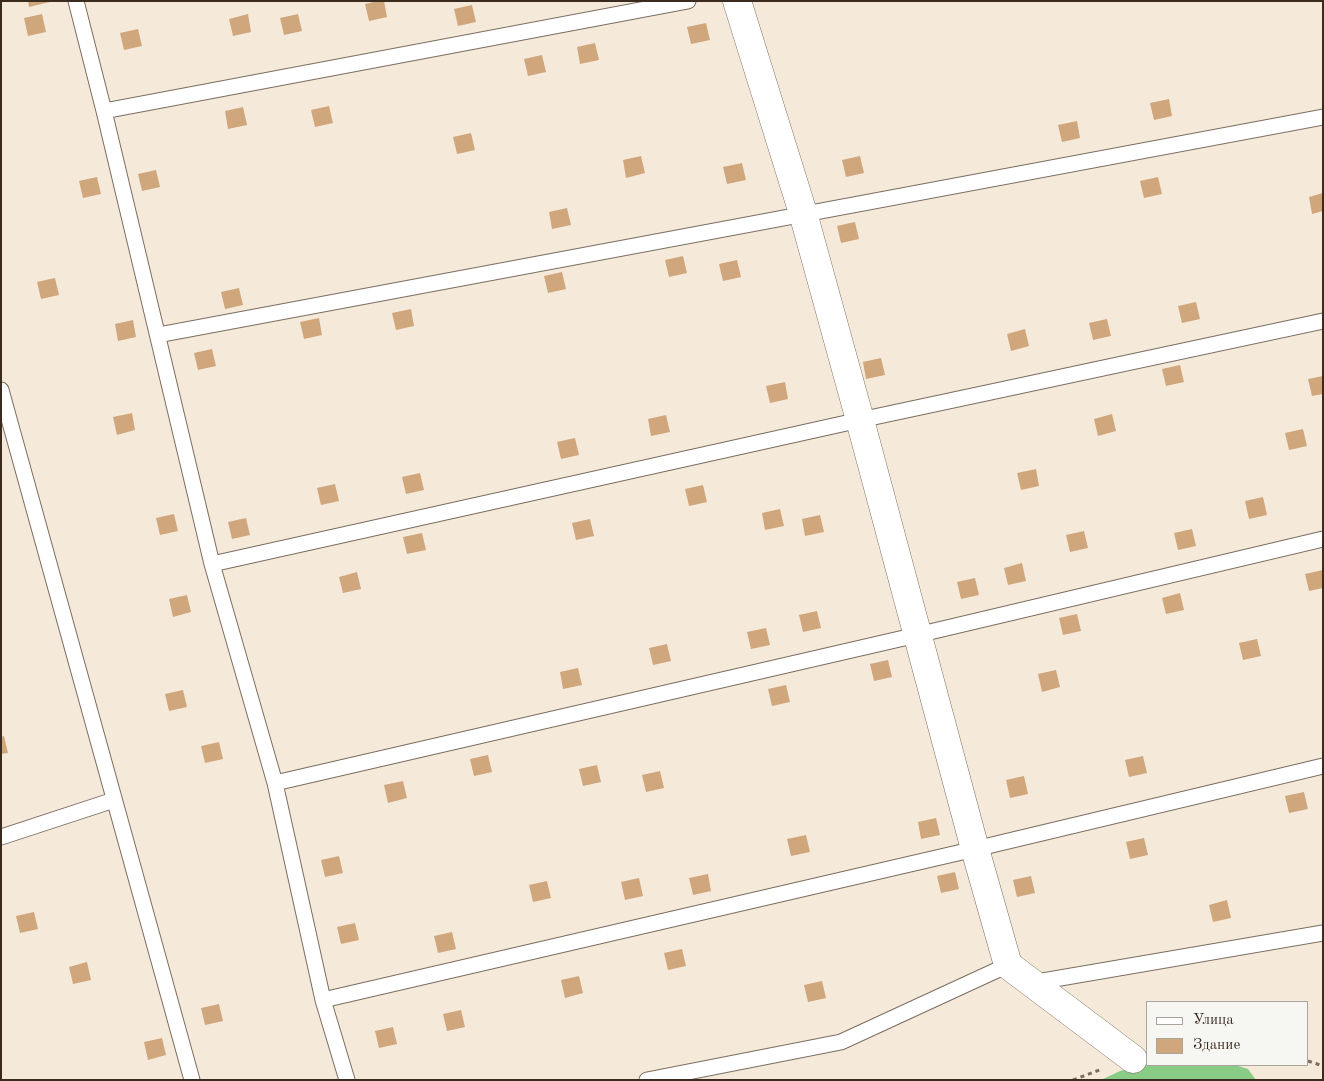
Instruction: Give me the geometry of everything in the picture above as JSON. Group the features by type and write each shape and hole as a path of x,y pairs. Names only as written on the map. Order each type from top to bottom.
{"street":[{"path":"737,1 803,214 1008,965 1133,1059"}],"lane":[{"path":"76,1 212,564 276,783 324,1000 347,1080"},
{"path":"104,111 688,1"},
{"path":"158,335 1323,118"},
{"path":"212,564 860,420 1323,322"},
{"path":"1,390 192,1080"},
{"path":"276,783 1323,539"},
{"path":"324,1000 1323,766"},
{"path":"1,837 114,800"},
{"path":"1031,983 1323,933"},
{"path":"647,1080 841,1042 1008,965"}],"path":[{"path":"1309,1062 1323,1066"}],"green space":[{"path":"1146,1064 1238,1066 1248,1069 1256,1080 1101,1080 1120,1071"}],"building":[{"path":"28,1 50,1 50,2 29,7"},
{"path":"384,1 387,17 369,21 365,4"},
{"path":"472,5 476,22 458,26 454,9"},
{"path":"42,14 46,32 28,36 24,18"},
{"path":"248,14 251,32 233,36 229,19"},
{"path":"298,14 302,31 284,35 280,18"},
{"path":"706,23 710,40 691,44 687,27"},
{"path":"138,29 142,46 124,50 120,33"},
{"path":"595,43 599,60 580,64 577,47"},
{"path":"542,55 546,72 528,76 524,59"},
{"path":"1169,99 1172,116 1154,120 1150,103"},
{"path":"329,106 333,123 315,127 311,110"},
{"path":"243,107 247,125 228,129 225,111"},
{"path":"1077,121 1080,138 1062,142 1058,125"},
{"path":"471,133 475,150 457,154 453,137"},
{"path":"641,156 645,173 626,178 623,160"},
{"path":"860,156 864,173 846,177 842,160"},
{"path":"742,163 746,180 727,184 723,167"},
{"path":"156,170 160,187 142,191 138,174"},
{"path":"97,177 101,194 83,198 79,181"},
{"path":"1158,177 1162,194 1144,198 1140,181"},
{"path":"1323,193 1323,211 1312,214 1309,197"},
{"path":"567,208 571,225 552,229 549,212"},
{"path":"855,222 859,239 841,243 837,226"},
{"path":"683,256 687,273 669,277 665,260"},
{"path":"737,260 741,277 723,281 719,264"},
{"path":"562,272 566,289 548,293 544,276"},
{"path":"55,278 59,295 41,299 37,282"},
{"path":"239,288 243,305 225,309 221,292"},
{"path":"1196,302 1200,319 1182,323 1178,306"},
{"path":"411,309 414,326 396,330 392,313"},
{"path":"319,318 322,335 304,339 300,322"},
{"path":"1107,319 1111,336 1093,340 1089,323"},
{"path":"133,320 136,337 118,341 115,324"},
{"path":"1025,329 1029,346 1011,351 1007,334"},
{"path":"212,349 216,366 198,370 194,353"},
{"path":"881,358 885,375 866,379 863,362"},
{"path":"1180,365 1184,382 1166,386 1162,369"},
{"path":"1323,376 1323,394 1312,396 1308,379"},
{"path":"785,382 788,399 770,403 766,386"},
{"path":"132,413 135,430 117,435 113,417"},
{"path":"1112,414 1116,431 1098,436 1094,419"},
{"path":"666,415 670,432 651,436 648,419"},
{"path":"1303,429 1307,446 1289,450 1285,433"},
{"path":"575,438 579,455 561,459 557,442"},
{"path":"1036,469 1039,486 1021,490 1017,473"},
{"path":"420,473 424,490 406,494 402,477"},
{"path":"335,484 339,501 321,505 317,488"},
{"path":"703,485 707,502 689,506 685,489"},
{"path":"1263,497 1267,515 1249,519 1245,501"},
{"path":"780,509 784,526 765,530 762,513"},
{"path":"174,514 178,531 160,535 156,518"},
{"path":"820,515 824,532 805,536 802,519"},
{"path":"246,518 250,535 232,539 228,522"},
{"path":"590,519 594,536 576,540 572,523"},
{"path":"1192,529 1196,546 1178,550 1174,533"},
{"path":"1084,531 1088,548 1070,552 1066,535"},
{"path":"422,533 426,550 407,554 403,537"},
{"path":"1022,563 1026,581 1008,585 1004,568"},
{"path":"1323,570 1323,588 1309,591 1305,574"},
{"path":"357,572 361,589 343,593 339,577"},
{"path":"975,578 979,595 961,599 957,582"},
{"path":"1180,593 1184,610 1166,614 1162,598"},
{"path":"187,595 191,612 173,617 169,599"},
{"path":"817,611 821,628 803,632 799,615"},
{"path":"1077,614 1081,631 1063,635 1059,618"},
{"path":"766,628 770,645 751,649 747,632"},
{"path":"1257,639 1261,656 1243,660 1239,643"},
{"path":"667,644 671,661 653,665 649,648"},
{"path":"888,660 892,677 874,681 870,664"},
{"path":"578,668 582,685 563,689 560,672"},
{"path":"1056,670 1060,687 1042,692 1038,674"},
{"path":"786,685 790,702 772,706 768,689"},
{"path":"183,690 187,707 169,711 165,694"},
{"path":"4,736 8,753 1,754 1,737"},
{"path":"219,742 223,759 205,763 201,746"},
{"path":"488,755 492,772 474,776 470,759"},
{"path":"1143,756 1147,773 1129,777 1125,760"},
{"path":"597,765 601,782 583,786 579,769"},
{"path":"660,771 664,788 646,792 642,775"},
{"path":"1024,776 1028,794 1010,798 1006,780"},
{"path":"403,781 407,798 388,803 384,785"},
{"path":"1304,792 1308,809 1289,813 1285,796"},
{"path":"936,818 940,835 921,839 918,822"},
{"path":"806,835 810,852 791,856 787,839"},
{"path":"1144,838 1148,855 1130,859 1126,842"},
{"path":"339,856 343,873 325,877 321,860"},
{"path":"955,872 959,889 941,893 937,876"},
{"path":"708,874 711,891 693,895 689,878"},
{"path":"1031,876 1035,893 1017,897 1013,880"},
{"path":"639,878 643,896 625,900 621,882"},
{"path":"547,881 551,898 533,902 529,885"},
{"path":"1227,900 1231,918 1213,922 1209,905"},
{"path":"34,912 38,929 20,933 16,916"},
{"path":"355,923 359,940 341,944 337,927"},
{"path":"452,932 456,949 438,953 434,936"},
{"path":"682,949 686,966 668,970 664,953"},
{"path":"87,962 91,980 73,984 69,967"},
{"path":"579,976 583,993 565,998 561,980"},
{"path":"822,981 826,998 808,1002 804,985"},
{"path":"219,1004 223,1021 205,1025 201,1008"},
{"path":"461,1010 465,1027 447,1031 443,1014"},
{"path":"393,1027 397,1044 379,1048 375,1031"},
{"path":"162,1038 166,1055 148,1060 144,1042"}]}
